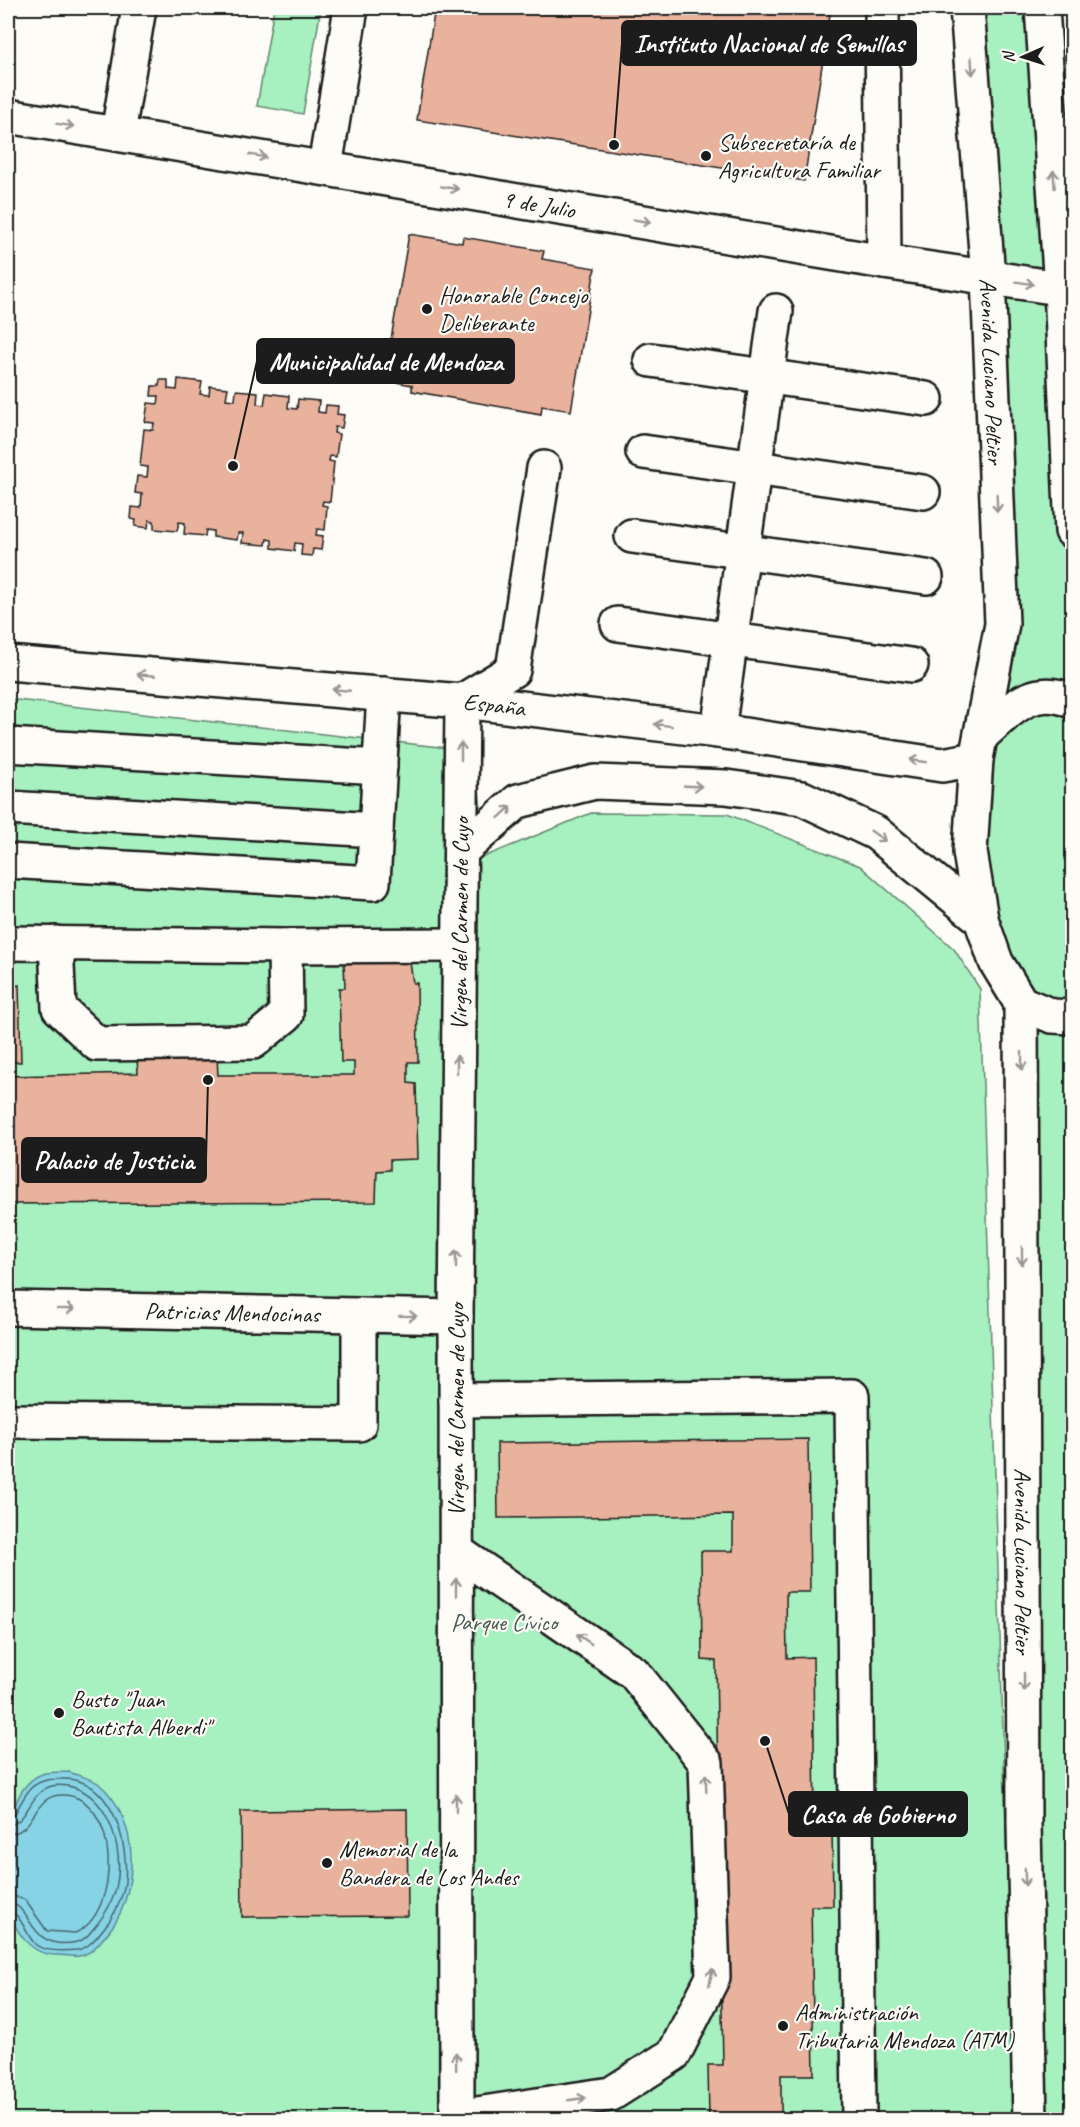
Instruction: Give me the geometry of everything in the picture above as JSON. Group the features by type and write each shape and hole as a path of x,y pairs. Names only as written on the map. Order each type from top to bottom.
{"street":[{"path":"118,133 139,8"},
{"path":"325,167 351,8"},
{"path":"882,8 884,262"},
{"name":"Avenida Luciano Peltier","path":"968,8 988,277 1002,624 979,747 970,852 981,919 996,962 1022,1003 1024,1824 1030,2120"},
{"path":"1042,8 1067,289 1072,531"},
{"name":"9 de Julio","path":"8,116 325,167 884,262 1067,289"},
{"path":"718,731 776,311"},
{"path":"651,360 926,399"},
{"path":"643,452 923,492"},
{"path":"462,701 513,670 544,468"},
{"path":"632,536 926,577"},
{"path":"618,624 911,665"},
{"name":"España","path":"8,663 462,701 718,731 942,765 979,747"},
{"path":"979,747 1010,710 1034,696 1056,693 1072,701"},
{"path":"8,861 373,883 384,694"},
{"name":"Virgen del Carmen de Cuyo","path":"457,2118 456,1317 462,701"},
{"path":"8,745 380,767"},
{"path":"461,851 518,801 595,782 726,787 802,798 876,833 981,919"},
{"path":"8,808 376,830"},
{"path":"8,943 458,945"},
{"path":"56,943 59,1008 97,1044 253,1042 286,1015 285,946"},
{"path":"1022,1003 1052,1016 1072,1017"},
{"name":"Patricias Mendocinas","path":"8,1308 456,1317"},
{"path":"8,1421 156,1420 359,1424 359,1315"},
{"path":"456,1400 852,1396 859,2120"},
{"path":"456,1551 634,1673 706,1763 713,1977 674,2054 611,2094 457,2118"}],"green space":[{"path":"274,8 321,8 303,114 257,106"},
{"path":"975,8 1040,8 1061,293 1072,570 1072,2120 1037,2119 1033,994 990,911 985,847 992,755"},
{"name":"Parque Cívico","path":"8,699 475,751 486,856 591,813 727,814 860,866 954,949 980,989 1015,2119 8,2120"}],"water":[{"path":"69,1772 96,1782 113,1799 123,1817 129,1837 131,1858 126,1899 118,1918 95,1948 84,1955 76,1956 47,1954 31,1946 19,1933 8,1908 7,1853 13,1813 19,1796 28,1783 42,1774"}],"building":[{"path":"435,8 831,8 804,181 417,120"},
{"path":"409,234 462,243 463,237 544,251 542,259 595,268 571,411 542,406 541,414 412,391 412,385 384,380"},
{"path":"178,379 202,382 200,394 209,395 210,386 228,388 226,399 235,400 236,390 258,392 257,404 264,405 266,393 289,396 288,408 297,409 298,399 319,401 318,412 325,413 326,405 338,406 337,414 344,415 342,428 335,427 334,433 339,434 336,457 330,456 329,461 334,462 330,502 323,501 322,505 327,506 325,530 317,529 316,535 323,536 321,550 313,549 312,556 301,555 302,544 295,543 294,551 272,548 272,540 267,539 266,545 242,543 243,533 238,533 237,540 213,537 213,531 206,530 205,536 184,534 185,523 179,522 177,531 154,529 154,521 149,520 148,528 135,526 136,520 131,519 132,507 141,508 142,494 135,493 137,476 147,477 148,467 140,466 144,429 153,430 154,423 145,422 148,403 158,404 159,396 151,396 152,386 159,386 160,380 168,380 168,389 177,390"},
{"path":"8,961 15,961 15,986 19,985 21,1062 8,1062"},
{"path":"410,962 413,983 417,983 418,1062 408,1062 408,1083 416,1084 418,1159 390,1160 390,1170 377,1171 376,1202 8,1204 8,1076 138,1073 137,1059 217,1057 218,1075 354,1075 354,1062 341,1062 339,988 345,988 344,963"},
{"path":"808,1439 810,1592 786,1592 787,1658 813,1657 815,1824 832,1824 833,1906 811,1906 814,2075 781,2075 781,2120 709,2120 708,2065 723,2065 716,1661 702,1660 701,1551 733,1551 733,1515 498,1518 497,1443"},
{"path":"407,1809 408,1916 242,1917 241,1811"}],"place":[{"name":"Instituto Nacional de Semillas","path":"614,145"},
{"name":"Subsecretaría de Agricultura Familiar","path":"706,156"},
{"name":"Honorable Concejo Deliberante","path":"427,309"},
{"name":"Municipalidad de Mendoza","path":"233,466"},
{"name":"Palacio de Justicia","path":"208,1080"},
{"name":"Busto \"Juan Bautista Alberdi\"","path":"59,1713"},
{"name":"Casa de Gobierno","path":"765,1741"},
{"name":"Memorial de la Bandera de Los Andes","path":"327,1863"},
{"name":"Administración Tributaria Mendoza (ATM)","path":"783,2026"}]}
